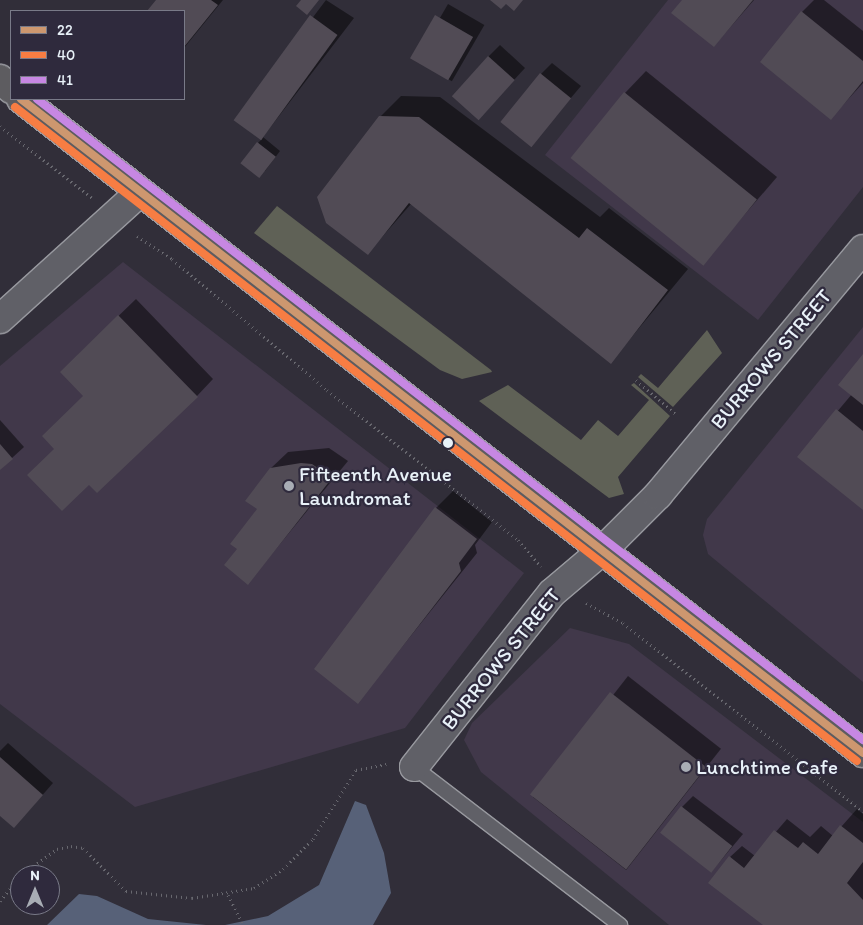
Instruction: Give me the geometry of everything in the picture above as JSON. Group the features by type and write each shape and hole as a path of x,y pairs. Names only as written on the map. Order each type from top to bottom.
{"main road":[{"path":"0,79 10,88"},
{"path":"22,100 139,193 605,548 863,752"}],"street":[{"path":"0,319 139,193"},
{"name":"BURROWS STREET","path":"414,767 552,593 605,548 658,495 863,249"}],"lane":[{"path":"414,767 620,925"}],"path":[{"path":"0,126 84,191"},
{"path":"144,242 172,258 327,390 518,540 540,566"},
{"path":"636,380 677,414"},
{"path":"589,606 622,622 863,811"},
{"path":"34,865 57,849 83,848 126,891 192,898 228,895 254,888 283,869 313,839 356,770 375,763 414,767"},
{"path":"0,901 10,888"},
{"path":"228,895 243,925"}],"shaded area":[{"path":"668,0 863,0 863,187 758,320 545,155"},
{"path":"277,206 492,372 462,379 440,370 254,233"},
{"path":"123,262 524,573 405,728 135,807 0,704 0,366"},
{"path":"863,327 863,682 708,554 703,535 707,519"},
{"path":"707,330 722,353 673,407 638,377 641,374 658,388"},
{"path":"634,383 670,416 618,477 624,494 609,498 479,401 508,385 581,440 598,420 618,436 649,400 631,385"},
{"path":"570,628 629,644 863,822 863,925 669,925 481,772 464,740 472,723"}],"water":[{"path":"355,801 366,805 384,853 391,893 373,925 225,925 268,916 319,885"},
{"path":"79,894 97,896 148,919 206,925 47,925 57,915 60,915 60,912"}],"building":[{"path":"156,0 211,0 218,5 185,46 185,10 148,10"},
{"path":"301,0 319,0 307,15 296,6"},
{"path":"490,0 523,0 514,11 506,4 501,9"},
{"path":"682,0 753,0 714,47 671,13"},
{"path":"801,11 863,61 863,81 831,120 760,62"},
{"path":"310,15 338,35 261,140 234,120"},
{"path":"435,15 473,37 448,80 410,58"},
{"path":"488,56 515,80 479,120 452,96"},
{"path":"540,73 571,98 531,147 500,122"},
{"path":"624,92 757,200 703,266 571,158"},
{"path":"379,116 419,117 579,238 587,228 668,290 611,364 409,203 368,255 326,223 317,197"},
{"path":"257,142 276,157 259,178 240,163"},
{"path":"118,315 198,397 97,493 89,485 62,511 27,475 54,449 42,436 83,396 60,372"},
{"path":"863,354 863,405 838,385"},
{"path":"836,409 863,431 863,510 797,457"},
{"path":"0,444 13,459 0,470"},
{"path":"301,463 312,464 332,478 248,585 224,565 237,549 230,544 257,509 245,501 270,468"},
{"path":"435,507 477,539 459,563 461,571 358,704 314,669"},
{"path":"610,692 706,767 626,870 530,794"},
{"path":"0,757 43,795 14,828 0,816"},
{"path":"681,806 732,846 711,873 660,833"},
{"path":"840,825 863,843 863,862 847,883 863,900 863,925 763,925 708,883 729,856 744,868 774,830 798,848 803,842 818,854"}],"transit line":[{"name":"22","path":"22,100 863,753"},
{"name":"41","path":"38,100 863,740"},
{"name":"40","path":"15,107 857,761"}],"place":[{"name":"Fifteenth Avenue Laundromat","path":"289,486"},
{"name":"Lunchtime Cafe","path":"686,767"}]}
